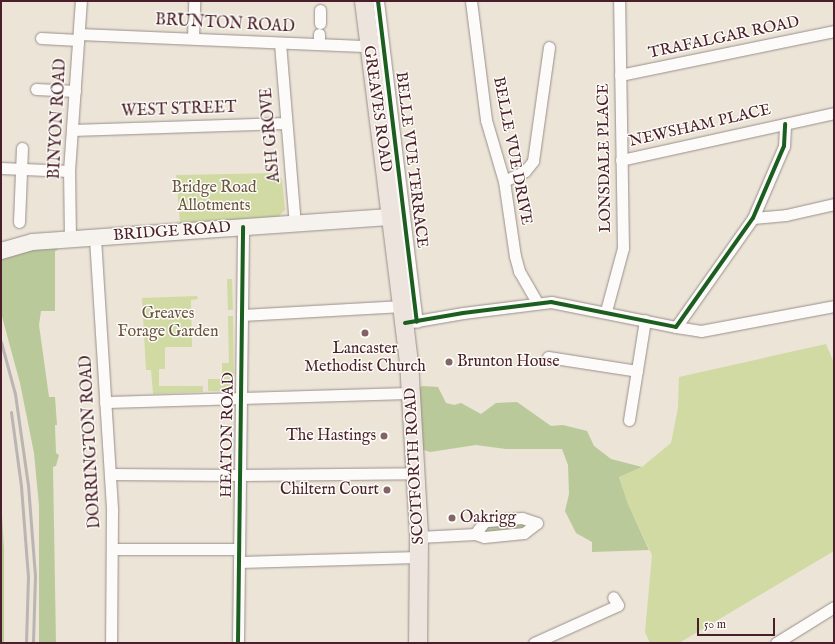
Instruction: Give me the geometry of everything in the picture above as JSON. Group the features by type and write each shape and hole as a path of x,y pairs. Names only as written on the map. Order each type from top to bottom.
{"main road":[{"name":"GREAVES ROAD","path":"364,1 392,217"},
{"name":"SCOTFORTH ROAD","path":"392,217 403,306 411,323 411,393 417,473 419,537 418,643"}],"street":[{"name":"BINYON ROAD","path":"70,239 69,171 81,1"},
{"path":"192,38 194,1"},
{"name":"BELLE VUE TERRACE","path":"378,1 411,323"},
{"name":"BELLE VUE DRIVE","path":"471,1 486,120 504,181 515,256 519,271 537,302"},
{"name":"LONSDALE PLACE","path":"606,312 622,248 619,1"},
{"path":"319,34 320,10"},
{"name":"TRAFALGAR ROAD","path":"620,75 834,31"},
{"name":"BRUNTON ROAD","path":"40,38 192,38 280,43 319,34 369,46"},
{"name":"ASH GROVE","path":"280,43 295,224"},
{"path":"504,181 524,171 533,161 549,47"},
{"path":"36,89 75,91"},
{"name":"NEWSHAM PLACE","path":"621,160 834,113"},
{"name":"WEST STREET","path":"72,130 286,123"},
{"path":"676,327 753,218 784,146 785,124"},
{"path":"19,222 22,148"},
{"path":"1,168 69,171"},
{"path":"753,218 786,215 834,204"},
{"name":"BRIDGE ROAD","path":"1,251 33,242 392,217"},
{"name":"HEATON ROAD","path":"238,643 243,227"},
{"name":"DORRINGTON ROAD","path":"95,238 110,474 113,549 111,643"},
{"path":"411,323 537,302 551,302 701,331 834,306"},
{"path":"242,315 403,306"},
{"path":"629,420 645,320"},
{"path":"548,356 637,371"},
{"path":"105,402 411,393"},
{"path":"110,474 240,475 417,473"},
{"path":"419,537 475,534"},
{"path":"113,549 239,549"},
{"path":"239,562 418,558"},
{"path":"534,643 618,605 613,597"},
{"path":"776,643 834,607"}],"green space":[{"name":"Bridge Road Allotments","path":"277,173 282,179 285,210 278,217 180,223 176,175"},
{"path":"26,247 59,249 55,251 55,311 41,311 39,325 49,397 55,397 57,425 55,425 56,453 59,455 56,466 53,467 56,643 39,643 39,506 34,453 20,383 1,313 1,256"},
{"path":"227,279 232,279 233,310 228,310"},
{"name":"Greaves Forage Garden","path":"197,296 198,299 191,300 192,347 165,347 165,369 159,369 159,386 203,386 203,392 153,394 151,370 146,370 142,298"},
{"path":"228,316 233,316 234,391 208,391 208,379 222,379 222,363 229,363"},
{"path":"826,344 834,363 834,551 679,643 650,643 645,632 652,555 628,504 619,477 642,467 671,443 678,408 679,377"},
{"path":"423,386 438,387 446,403 454,405 461,403 481,414 496,403 517,402 551,426 563,425 587,431 594,446 611,459 642,467 619,477 628,504 649,550 592,552 592,542 576,533 565,511 569,494 568,465 562,449 506,449 476,445 430,452 421,449 417,388"},
{"path":"1,499 4,548 4,643 1,643"},
{"path":"521,521 527,525 521,529 489,533 484,529 488,524"}],"railway":[{"path":"1,342 15,394 28,485 35,575 33,643"},
{"path":"11,412 21,486 28,576 26,643"}],"cycle path":[{"path":"378,1 417,322"},
{"path":"405,323 463,313 551,302 676,327 753,218 784,146 785,124"},
{"path":"238,643 243,227"}],"place":[{"name":"Lancaster Methodist Church","path":"365,333"},
{"name":"Brunton House","path":"449,362"},
{"name":"The Hastings","path":"384,436"},
{"name":"Chiltern Court","path":"387,490"},
{"name":"Oakrigg","path":"452,518"}]}
